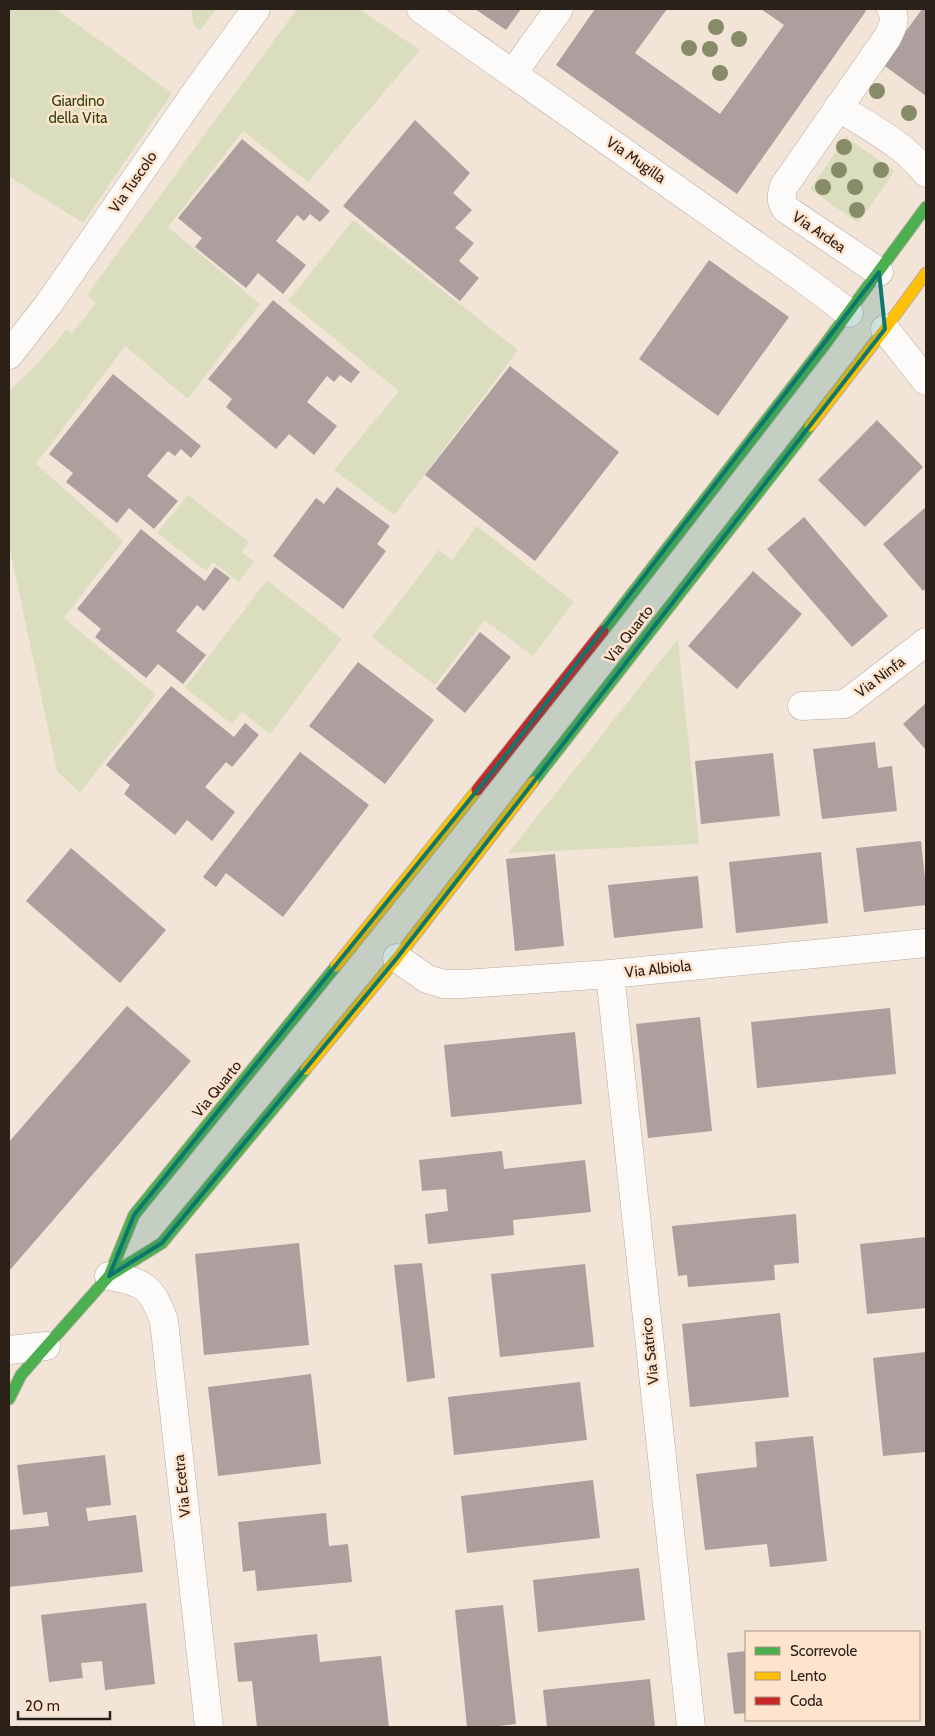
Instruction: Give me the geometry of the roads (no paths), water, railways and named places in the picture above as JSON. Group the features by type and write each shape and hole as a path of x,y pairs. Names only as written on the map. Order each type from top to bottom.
{"street":[{"name":"Via Tuscolo","path":"9,355 48,305 192,97 256,9"},
{"name":"Via Mugilla","path":"421,9 854,315"},
{"path":"514,73 559,9"},
{"name":"Via Ardea","path":"880,282 786,210 781,203 784,186 887,38 894,19 891,9"},
{"path":"838,107 903,150 919,162 926,173"},
{"name":"Via Quarto","path":"109,1276 134,1215 368,933 880,282 926,207"},
{"name":"Via Quarto","path":"9,1399 20,1375 109,1276 162,1242 394,955 881,321 926,273"},
{"path":"881,321 926,381"},
{"name":"Via Ninfa","path":"802,706 846,704 926,642"},
{"name":"Via Albiola","path":"394,955 427,979 444,984 464,984 610,974 926,943"},
{"name":"Via Satrico","path":"610,974 691,1727"},
{"name":"Via Ecetra","path":"109,1276 129,1280 148,1290 158,1304 164,1321 209,1727"},
{"path":"9,1350 46,1346"},
{"name":"Via Quarto","path":"9,1381 20,1375"}],"park label":[{"name":"Giardino della Vita","path":"78,110"}]}
